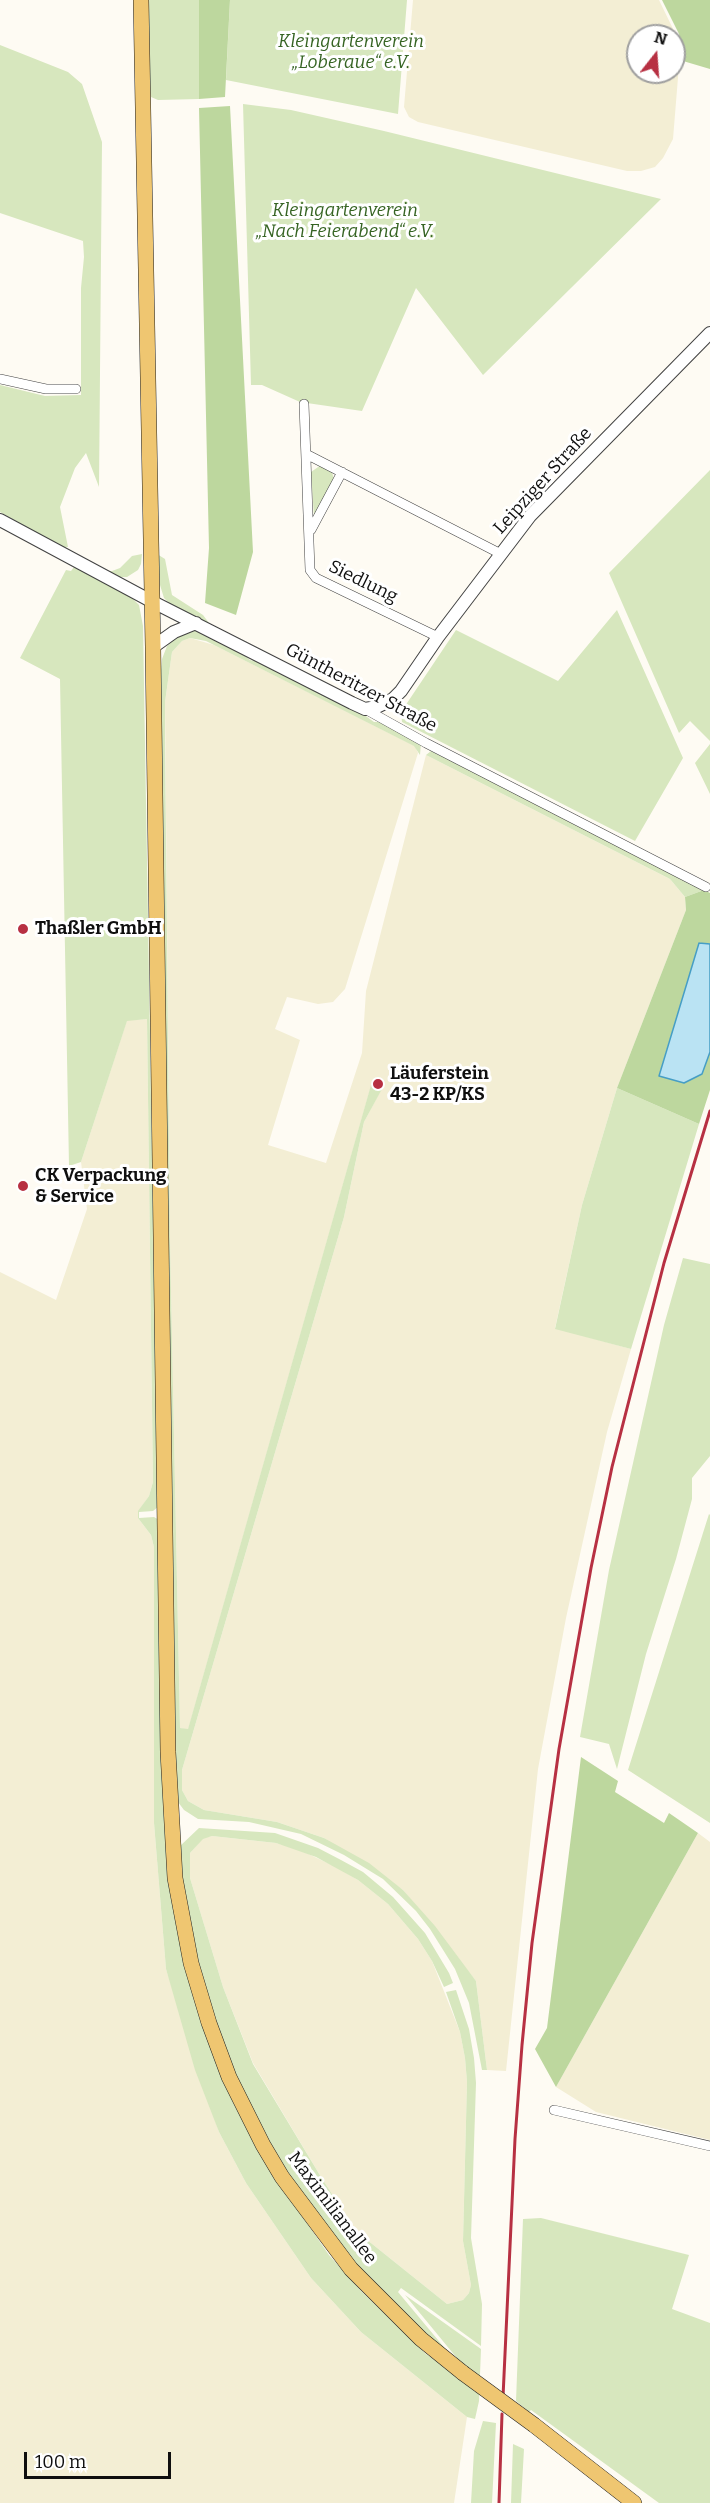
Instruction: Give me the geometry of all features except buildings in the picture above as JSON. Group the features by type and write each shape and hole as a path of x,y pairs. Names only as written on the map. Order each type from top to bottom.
{"main road":[{"name":"Maximilianallee","path":"141,0 153,647 167,1711 171,1825 179,1904 194,1972 209,2023 229,2077 250,2122 282,2177 351,2269 421,2340 634,2503"}],"street":[{"name":"Leipziger Straße","path":"365,709 385,705 393,699 534,512 710,333"},
{"path":"0,379 46,390 76,389"},
{"name":"Siedlung","path":"304,404 310,570 316,578 438,637"},
{"path":"306,454 501,554"},
{"path":"309,532 342,472"},
{"name":"Güntheritzer Straße","path":"0,520 151,601 365,709 426,743 706,887"},
{"path":"153,647 174,632 196,623"},
{"path":"554,2110 710,2146"}],"shaded area":[{"path":"413,0 659,0 671,24 626,24 626,84 677,84 673,139 663,158 655,167 641,171 627,171 418,122 409,117 404,107"},
{"path":"190,638 214,645 415,746 418,753 345,989 333,1002 318,1004 287,997 275,1029 300,1040 268,1145 326,1163 362,1053 366,991 426,755 670,879 685,897 686,910 617,1088 582,1205 555,1328 631,1349 607,1432 566,1618 538,1769 506,2071 487,2070 476,1981 403,1890 324,1838 277,1822 204,1810 188,1801 182,1790 182,1770 344,1217 364,1122 381,1090 371,1086 188,1730 180,1728 170,1242 165,702 172,652 182,641"},
{"path":"147,1019 153,1482 149,1496 138,1512 138,1518 151,1535 154,1547 154,1823 166,1969 219,2132 246,2183 311,2278 361,2332 467,2417 454,2503 0,2503 0,1272 56,1300 87,1209 81,1162 127,1020"},
{"path":"698,1833 710,1842 710,2140 596,2112 556,2087"},
{"path":"212,1836 276,1843 298,1849 336,1867 358,1880 388,1904 418,1939 432,1961 460,2032 465,2058 467,2082 463,2241 471,2285 469,2293 463,2300 447,2304 356,2231 253,2063 223,1987 190,1878 190,1853 203,1838"}],"green space":[{"path":"147,0 199,0 199,99 158,100 151,97"},
{"path":"199,0 230,0 225,97 199,99"},
{"name":"Kleingartenverein „Loberaue“ e.V.","path":"230,0 407,0 398,114 226,80"},
{"path":"662,0 710,0 710,69 686,62 686,24 674,24"},
{"path":"0,45 68,72 82,84 102,142 99,487 86,453 75,468 60,507 68,547 65,547 106,571 120,568 132,556 142,554 138,570 127,577 118,577 106,572 0,512 0,385 45,396 81,395 81,288 84,257 83,241 0,213"},
{"name":"Kleingartenverein „Nach Feierabend“ e.V.","path":"243,104 291,110 384,131 661,199 483,375 416,288 362,411 300,402 262,385 251,385"},
{"path":"230,106 253,552 236,615 205,603 209,548 199,108"},
{"path":"321,465 331,469 334,479 314,517 311,472"},
{"path":"710,470 710,741 690,721 679,733 609,573"},
{"path":"157,554 165,559 172,595 227,634 170,604 164,598 160,585"},
{"path":"74,567 131,597 139,605 143,626 158,1507 153,1511 139,1512 139,1518 154,1517 159,1520 166,1850 233,2102 256,2146 329,2255 362,2292 426,2354 462,2378 464,2364 405,2295 481,2349 479,2401 475,2419 467,2417 361,2332 311,2278 246,2183 219,2132 195,2070 166,1969 154,1823 154,1547 151,1535 138,1518 138,1511 149,1496 153,1482 147,1019 127,1021 81,1162 69,1166 60,679 20,658 66,570 71,571"},
{"path":"617,610 683,758 635,841 402,722 401,712 456,630 558,681"},
{"path":"193,630 239,651 250,660 264,663 363,714 374,722 380,722 421,743 420,755 414,746 206,641 190,638 182,641 172,652 165,702 165,736 170,1242 180,1728 188,1729 371,1085 382,1089 364,1122 344,1217 182,1770 182,1790 188,1801 204,1810 277,1822 324,1838 369,1863 403,1890 435,1926 476,1981 487,2070 482,2070 469,2003 455,1969 416,1911 383,1879 344,1855 301,1834 249,1822 198,1819 184,1810 175,1798 158,702 162,659 167,646 177,636"},
{"path":"710,744 710,794 695,763"},
{"path":"431,751 704,890 685,897 670,879 426,755"},
{"path":"704,890 710,893 710,944 699,943 659,1075 684,1083 702,1074 710,1052 710,1090 699,1124 617,1088 686,910 685,897"},
{"path":"617,1088 699,1124 631,1349 555,1329 582,1205"},
{"path":"683,1258 710,1264 710,1456 692,1478 692,1499 646,1654 617,1769 609,1744 580,1737 609,1570 664,1325"},
{"path":"710,1515 710,1823 628,1770"},
{"path":"581,1757 618,1781 615,1792 664,1823 669,1813 698,1833 556,2087 535,2049 547,2028"},
{"path":"199,1828 275,1833 318,1848 363,1872 393,1897 425,1933 449,1973 453,1983 444,1987 432,1961 418,1939 388,1904 358,1880 316,1857 276,1843 212,1836 203,1839 190,1853 190,1878 223,1987 253,2064 356,2231 447,2304 463,2300 469,2293 471,2285 463,2241 467,2082 465,2058 460,2032 446,1992 456,1990 469,2029 476,2083 471,2238 482,2304 481,2346 401,2288 398,2292 453,2358 371,2285 286,2174 223,2049 188,1927 179,1847"},
{"path":"541,2218 689,2255 672,2309 710,2323 710,2503 659,2503 516,2401 523,2219"},
{"path":"483,2421 496,2423 492,2503 471,2503 474,2451"},
{"path":"513,2444 524,2449 521,2503 511,2503"}],"water":[{"path":"699,943 710,944 710,1052 702,1074 684,1083 659,1076"}],"railway":[{"path":"503,2397 515,2139 522,2045 532,1943 559,1749 591,1568 612,1467 664,1263 710,1111"},
{"path":"499,2503 502,2414"}],"place":[{"name":"Thaßler GmbH","path":"23,929"},
{"name":"Läuferstein 43-2 KP/KS","path":"378,1084"},
{"name":"CK Verpackung & Service","path":"23,1186"}]}
